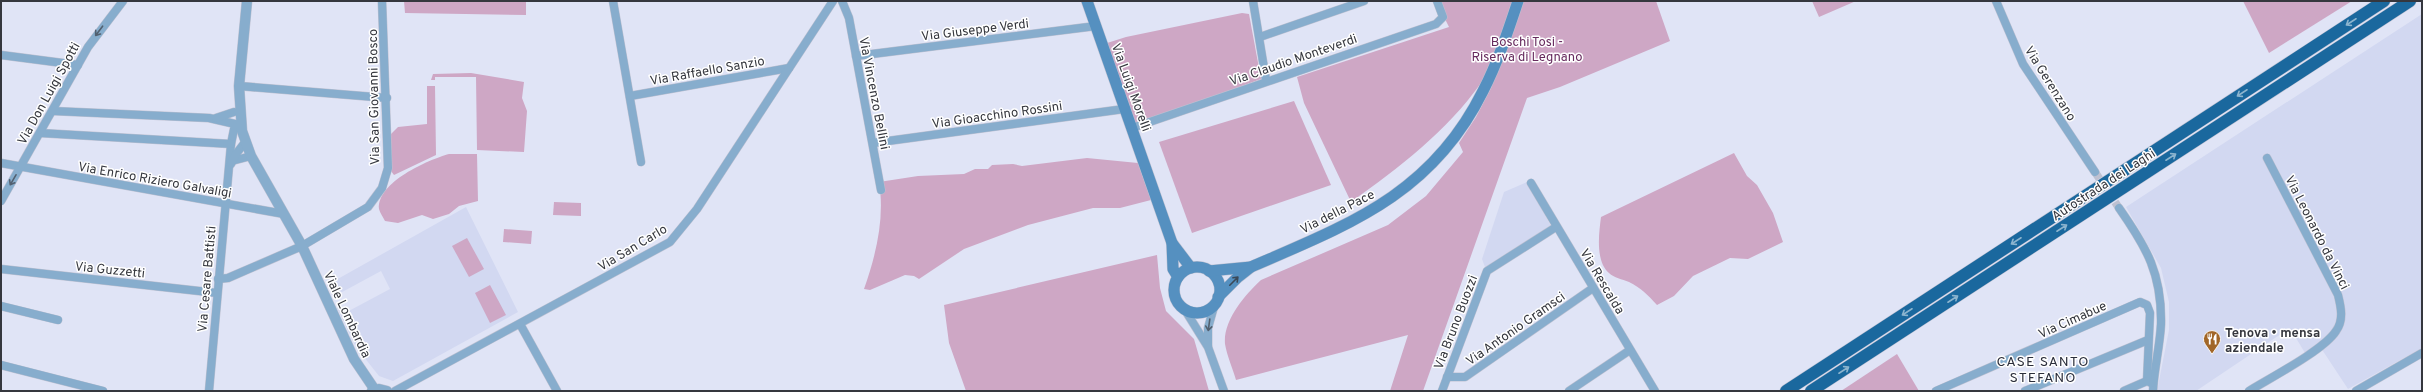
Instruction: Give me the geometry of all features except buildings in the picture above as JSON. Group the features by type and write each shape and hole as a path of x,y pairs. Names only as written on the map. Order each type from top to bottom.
{"highway":[{"name":"Autostrada dei Laghi","path":"1786,391 2384,1"},
{"name":"Autostrada dei Laghi","path":"1811,391 2410,1"}],"main road":[{"name":"Via Luigi Morelli","path":"1087,1 1172,243"},
{"name":"Via della Pace","path":"1217,300 1237,278 1251,267 1366,215 1392,199 1424,171 1461,128 1483,92 1499,56 1518,1"},
{"path":"1172,243 1190,268 1209,271 1218,282 1217,300 1211,308 1199,313 1193,313 1185,310 1175,298 1174,291 1178,277 1190,268"},
{"path":"1172,243 1173,269 1178,277"},
{"name":"Via della Pace","path":"1209,271 1251,267"}],"street":[{"name":"Via Don Luigi Spotti","path":"1,201 97,33 123,1"},
{"name":"Viale Lombardia","path":"247,1 239,86 234,112 235,124 251,156 302,246 354,360 373,390 387,391"},
{"name":"Via San Giovanni Bosco","path":"302,246 368,207 382,188 388,168 387,98 382,1"},
{"path":"613,1 642,162"},
{"name":"Via San Carlo","path":"395,391 670,242 697,209 833,1"},
{"name":"Via Vincenzo Bellini","path":"842,1 849,18 881,190"},
{"path":"1253,1 1266,80"},
{"path":"1260,37 1364,1"},
{"name":"Via Claudio Monteverdi","path":"1132,128 1266,80 1436,24 1442,17 1437,1"},
{"name":"Via Gerenzano","path":"1996,1 2023,64 2095,172"},
{"name":"Via Giuseppe Verdi","path":"856,56 1096,26"},
{"path":"1,55 78,65"},
{"name":"Via Raffaello Sanzio","path":"630,96 789,68"},
{"path":"239,86 387,98"},
{"name":"Viale Lombardia","path":"239,86 240,122 244,143"},
{"name":"Via Gioacchino Rossini","path":"873,143 1124,109"},
{"path":"53,111 209,118 219,118 234,112"},
{"path":"209,118 235,124"},
{"name":"Via Cesare Battisti","path":"209,391 225,204 231,164 231,144 235,124"},
{"path":"40,132 231,144"},
{"name":"Via Cesare Battisti","path":"231,164 244,143"},
{"path":"231,164 251,156"},
{"name":"Via Leonardo da Vinci","path":"2249,391 2320,347 2336,332 2342,314 2338,295 2268,158"},
{"name":"Via Enrico Riziero Galvaligi","path":"1,163 284,214"},
{"name":"Via Rescalda","path":"1531,184 1655,391"},
{"path":"2119,208 2150,254 2157,277 2161,324 2151,386 2124,391"},
{"name":"Via Bruno Buozzi","path":"1442,391 1487,271 1556,227"},
{"path":"218,279 228,278 302,246"},
{"name":"Via Guzzetti","path":"1,269 217,293"},
{"name":"Via Antonio Gramsci","path":"1447,377 1465,377 1593,288"},
{"path":"1208,347 1208,328 1217,300"},
{"name":"Via Cimabue","path":"1936,391 2140,302 2144,303 2149,308 2148,340 2151,386"},
{"path":"1,306 58,320"},
{"path":"1185,310 1208,347 1224,391"},
{"path":"520,324 557,391"},
{"path":"2025,391 2148,340"},
{"path":"1569,391 1630,350"},
{"path":"2356,391 2422,353"},
{"path":"1,365 103,391"}],"shaded area":[{"path":"2422,14 2422,348 2348,389 2319,345 2305,353 2290,328 2196,391 2157,391 2169,330 2169,302 2161,268 2126,207"},
{"path":"1527,182 1551,226 1486,270 1482,259 1504,192"},
{"path":"466,207 518,312 393,381 379,376 356,347 337,308 340,306 345,313 390,289 381,271 333,297 327,285"}],"green space":[{"path":"404,1 526,1 526,15 405,13"},
{"name":"Boschi Tosi - Riserva di Legnano","path":"1436,1 1656,1 1670,41 1560,87 1527,98 1423,391 1390,391 1408,335 1236,380 1226,349 1225,335 1231,317 1255,286 1261,280 1388,225 1426,196 1463,152 1459,143 1476,117 1492,86 1481,83 1468,100 1438,133 1387,176 1351,202 1304,103 1297,77 1449,27"},
{"path":"1812,1 1856,1 1819,17"},
{"path":"2243,1 2352,1 2269,53"},
{"path":"1242,13 1249,14 1261,79 1139,124 1133,122 1104,44 1126,37"},
{"path":"471,73 524,82 522,98 527,111 524,152 477,150 476,77 435,77 435,80 431,80 433,74"},
{"path":"427,86 435,86 436,155 394,175 391,171 390,135 398,127 427,124"},
{"path":"1294,101 1331,185 1192,233 1159,142"},
{"path":"1734,153 1747,176 1757,185 1773,213 1783,242 1748,259 1730,258 1693,276 1674,296 1657,305 1637,287 1609,273 1605,268 1600,254 1599,239 1601,217"},
{"path":"449,154 477,154 478,201 459,206 449,214 433,219 422,215 398,223 385,221 379,209 381,199 386,190 395,181 417,167"},
{"path":"1087,158 1138,163 1151,200 1120,208 1093,208 1028,225 964,249 919,279 914,276 905,275 870,290 864,289 876,250 880,223 881,196 879,182 918,176 964,174 975,169 988,169 992,165 1013,164 1022,166"},
{"path":"554,202 581,203 581,216 553,215"},
{"path":"504,229 532,231 531,244 503,242"},
{"path":"467,238 484,269 469,277 452,246"},
{"path":"1157,255 1160,288 1166,311 1194,339 1209,391 966,391 949,343 944,305"},
{"path":"490,285 506,315 490,323 475,293"},
{"path":"1897,354 1919,391 1841,391"}],"tunnel":[{"path":"2095,172 2119,208"}],"place":[{"name":"Tenova • mensa aziendale","path":"2212,354"}],"district":[{"name":"CASE SANTO STEFANO","path":"2043,370"}]}
